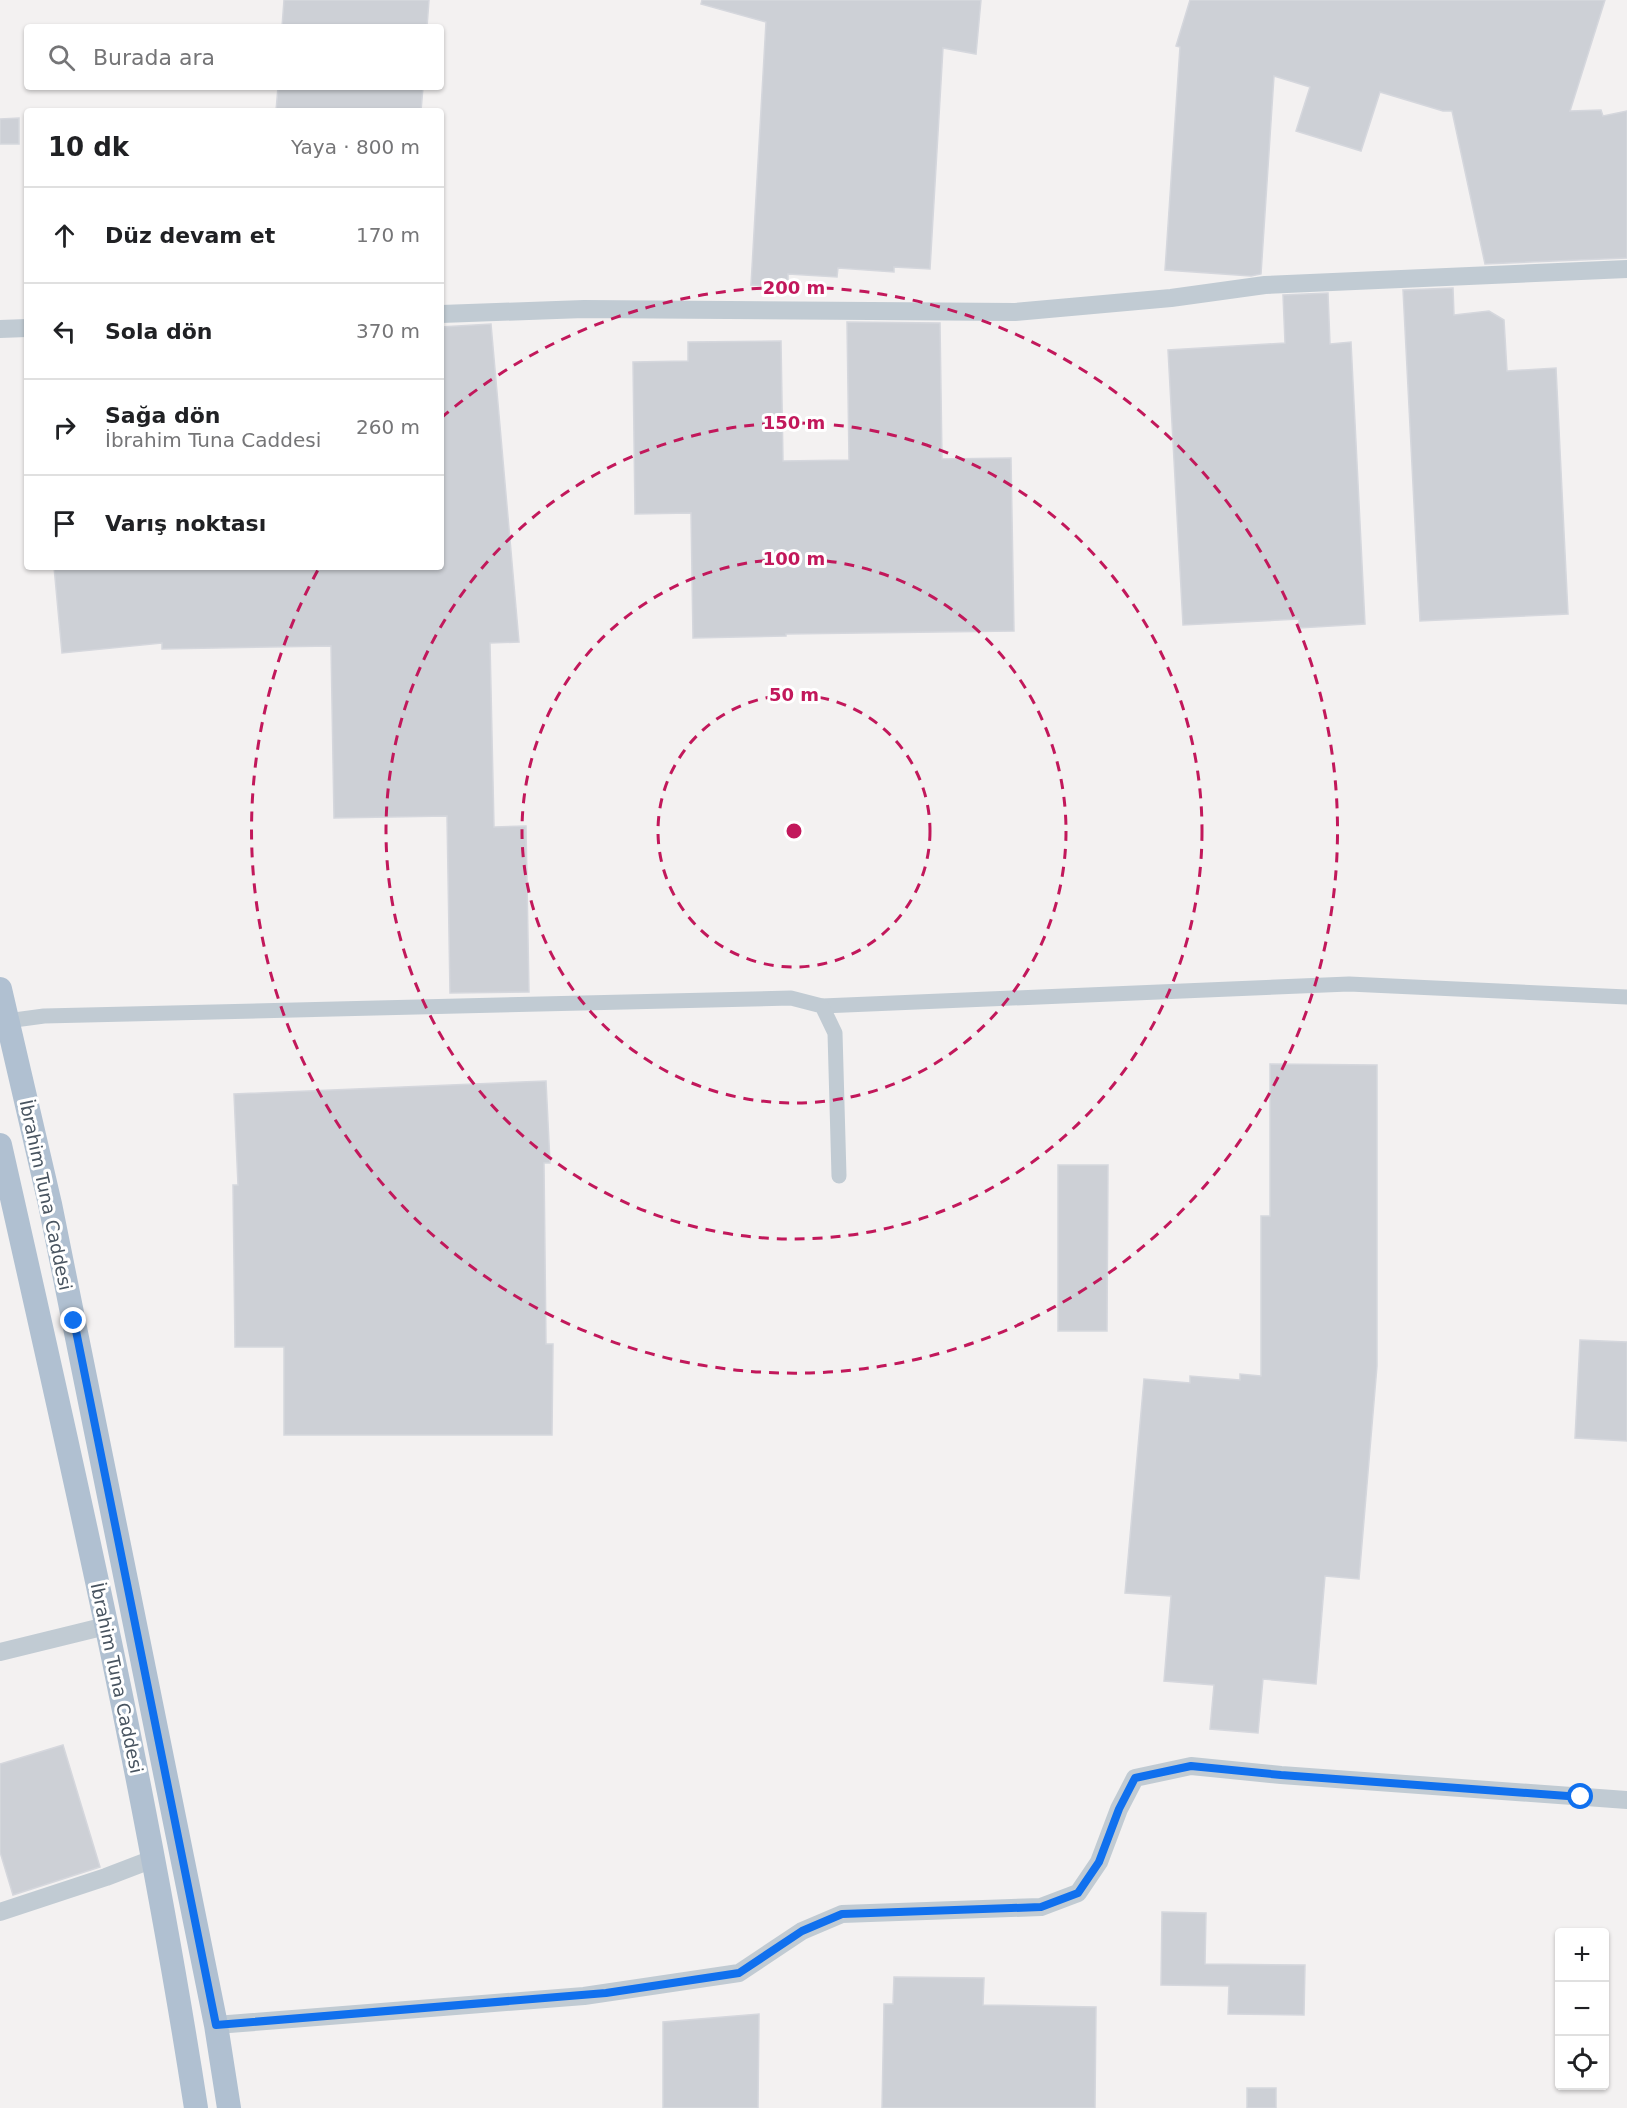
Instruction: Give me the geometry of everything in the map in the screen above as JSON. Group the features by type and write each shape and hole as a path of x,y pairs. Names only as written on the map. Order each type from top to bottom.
{"main road":[{"name":"İbrahim Tuna Caddesi","path":"0,989 50,1204 216,2025 229,2108"},
{"name":"İbrahim Tuna Caddesi","path":"0,1145 90,1544 153,1859 196,2108"}],"street":[{"path":"444,314 584,309 1016,312 1171,298 1265,285 1627,269"},
{"path":"0,329 24,328"},
{"path":"7,1021 44,1016 779,999 791,999 822,1006 1349,984 1627,997"},
{"path":"822,1006 835,1033 839,1176"},
{"path":"0,1652 106,1626"},
{"path":"216,2025 606,1993 739,1973 802,1931 842,1914 1041,1907 1078,1893 1099,1862 1119,1809 1135,1778 1191,1766 1627,1800"},
{"path":"0,1912 153,1859"}],"building":[{"path":"284,0 429,0 427,24 282,24"},
{"path":"702,0 981,0 976,54 943,48 930,269 894,267 894,272 838,268 837,277 788,274 788,287 751,285 766,22 701,4"},
{"path":"1190,0 1605,0 1570,111 1601,110 1603,116 1627,111 1627,258 1485,264 1452,111 1443,111 1380,92 1361,151 1296,131 1310,87 1274,76 1261,274 1251,276 1165,270 1180,47 1176,46"},
{"path":"278,90 423,90 421,108 276,108"},
{"path":"19,118 19,144 0,144 0,119"},
{"path":"1453,288 1454,315 1489,311 1504,320 1507,371 1556,368 1568,614 1420,621 1403,290"},
{"path":"1328,293 1330,344 1351,342 1365,624 1299,628 1299,619 1183,625 1168,350 1285,343 1283,295"},
{"path":"847,322 940,323 942,459 1011,458 1014,631 786,634 786,636 693,638 691,513 635,514 633,362 688,361 688,342 781,341 783,461 849,460"},
{"path":"491,324 519,642 490,643 494,827 526,826 529,992 450,993 447,816 334,818 331,646 162,649 162,643 62,653 54,570 444,570 444,327"},
{"path":"1270,1064 1377,1065 1377,1366 1359,1579 1325,1576 1316,1684 1263,1679 1258,1733 1210,1729 1214,1685 1164,1681 1171,1596 1125,1593 1144,1379 1190,1383 1190,1376 1240,1380 1240,1374 1261,1376 1261,1216 1270,1216"},
{"path":"546,1081 550,1163 544,1163 546,1344 553,1344 552,1435 284,1435 284,1347 235,1347 233,1185 238,1185 234,1094"},
{"path":"1058,1165 1108,1165 1107,1331 1058,1331"},
{"path":"1580,1340 1627,1342 1627,1441 1575,1438"},
{"path":"63,1745 100,1867 13,1895 0,1852 0,1764"},
{"path":"1162,1912 1206,1913 1205,1964 1305,1965 1304,2015 1228,2014 1229,1986 1161,1985"},
{"path":"894,1977 984,1978 983,2005 1096,2007 1095,2108 882,2108 884,2004 893,2004"},
{"path":"759,2014 758,2108 663,2108 663,2022"},
{"path":"1247,2088 1276,2088 1276,2108 1247,2108"}],"route":[{"path":"74,1321 216,2025 606,1993 739,1973 802,1931 842,1914 1041,1907 1078,1893 1099,1862 1119,1809 1135,1778 1191,1766 1281,1775 1581,1797"}]}
